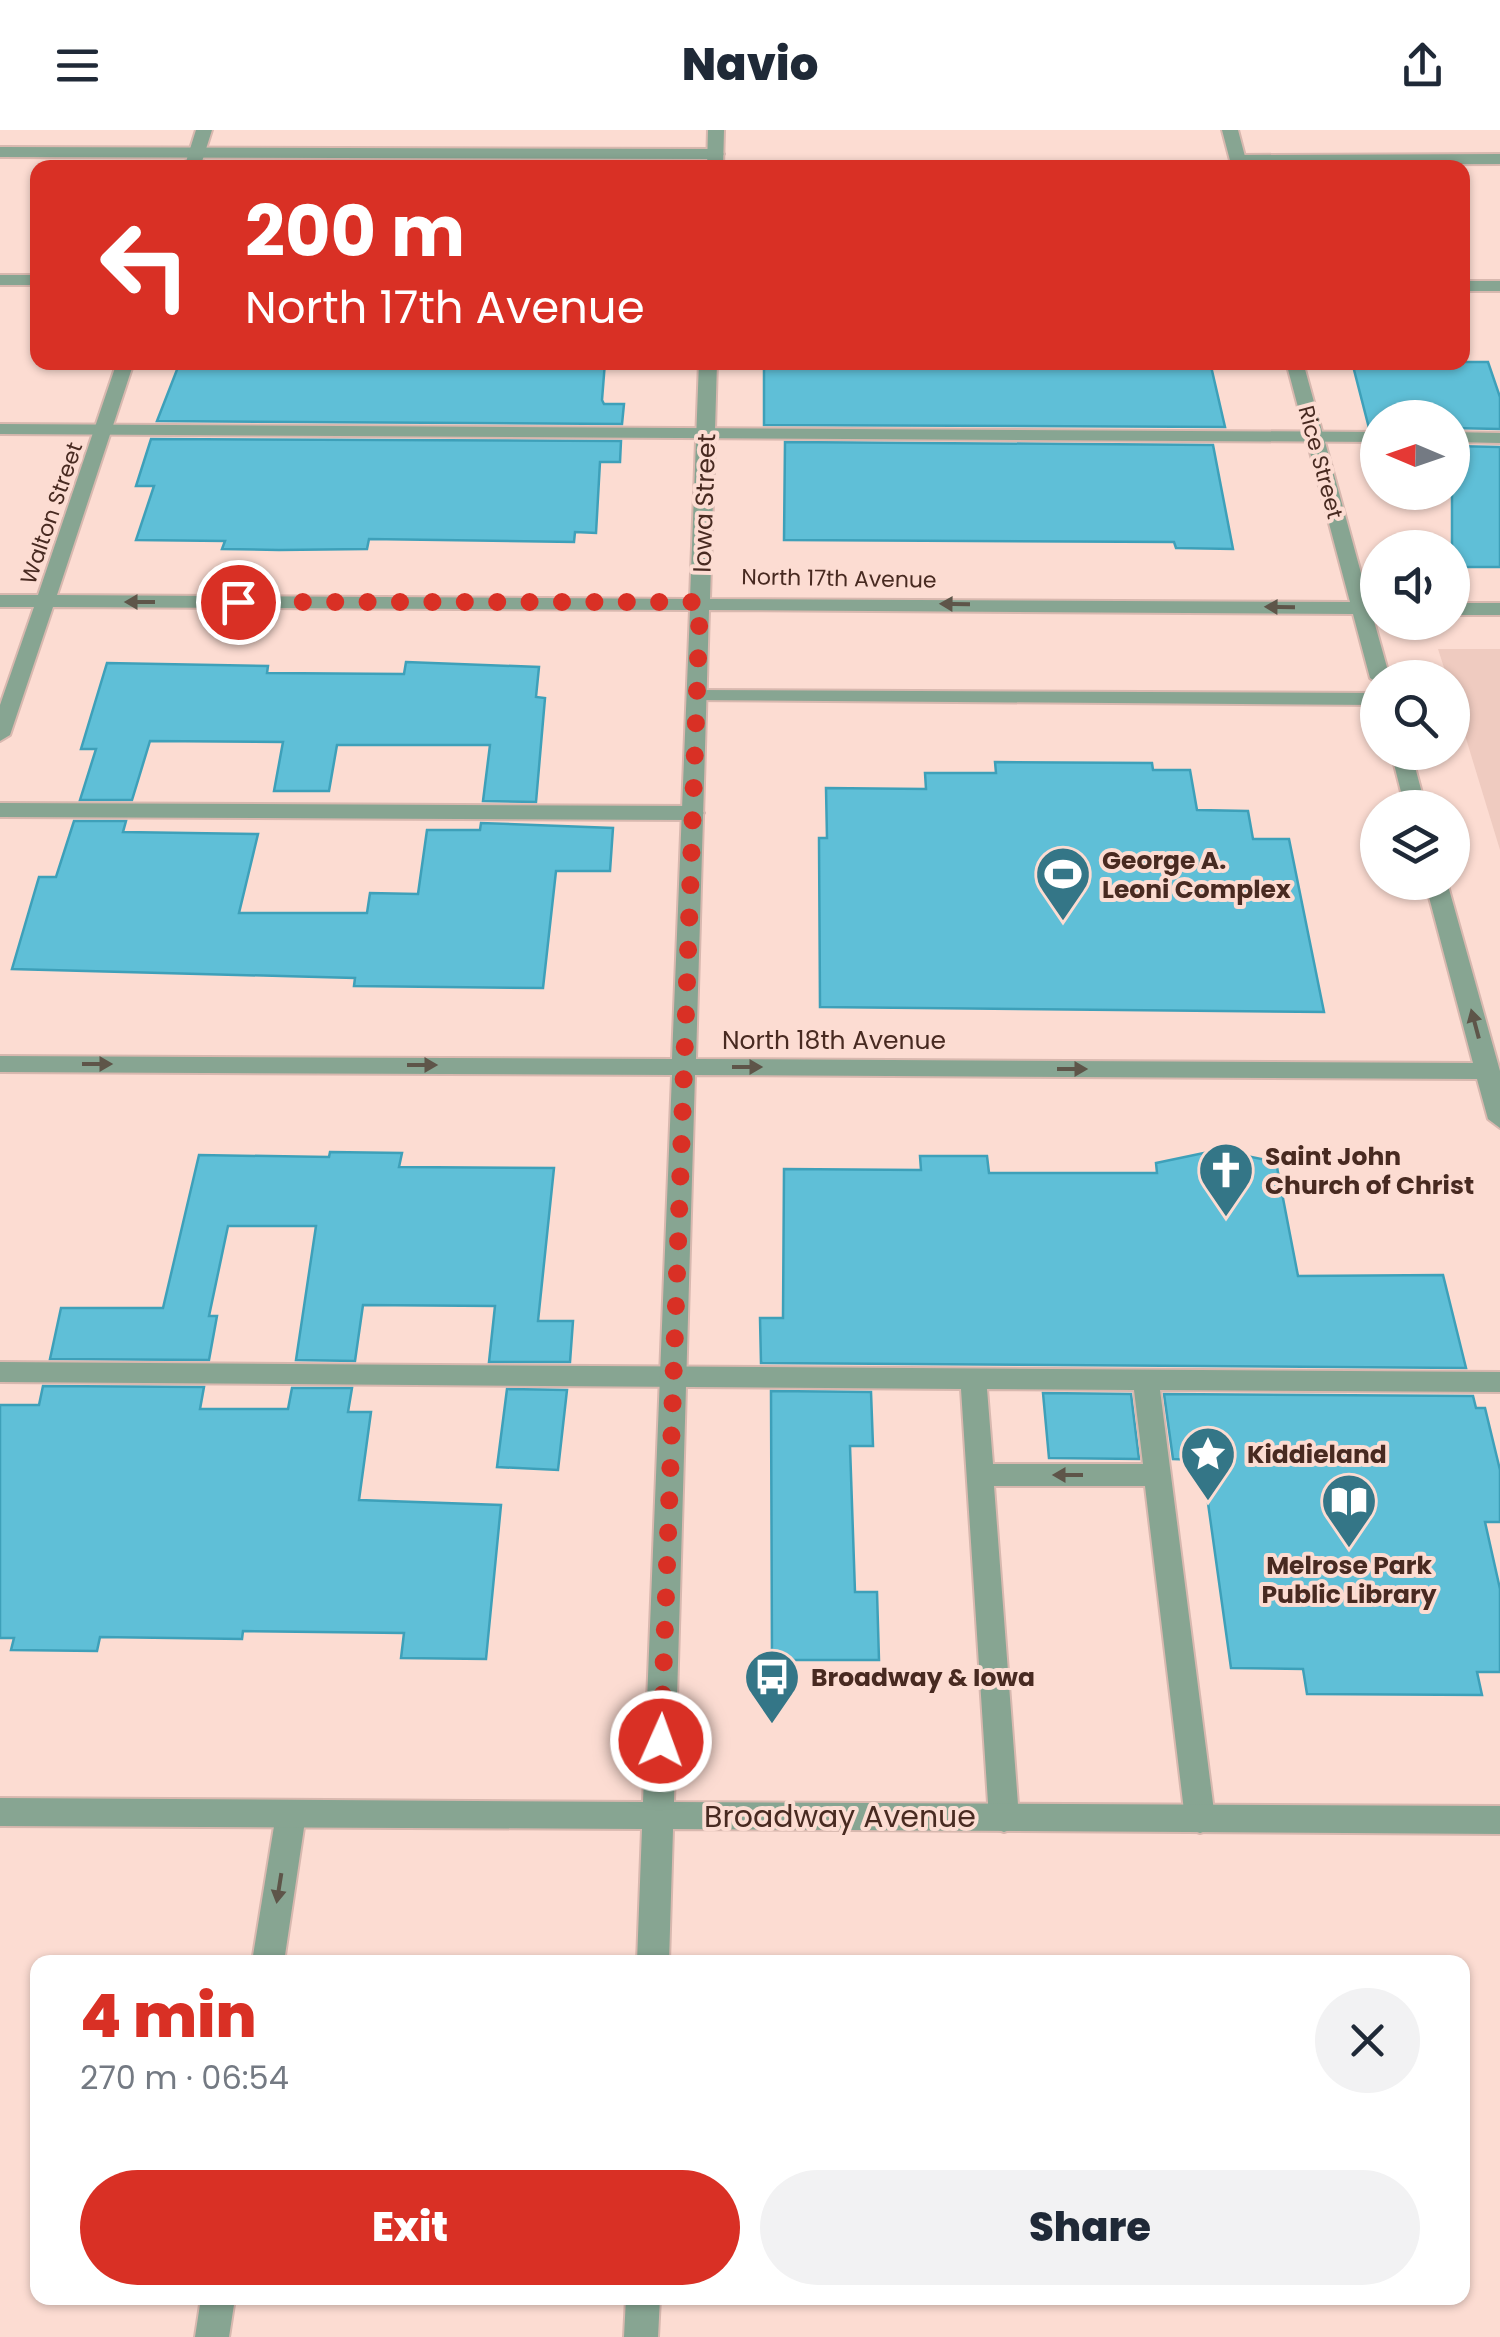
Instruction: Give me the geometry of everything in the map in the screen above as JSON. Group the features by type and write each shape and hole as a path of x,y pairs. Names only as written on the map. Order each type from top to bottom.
{"street":[{"path":"0,152 194,160 204,130"},
{"path":"715,160 716,130"},
{"path":"1230,130 1238,160"},
{"path":"1448,160 1500,159"},
{"path":"0,280 30,280"},
{"path":"1470,286 1500,286"},
{"name":"Walton Street","path":"0,736 123,370"},
{"name":"Iowa Street","path":"653,1955 708,370"},
{"name":"Rice Street","path":"1296,370 1360,577"},
{"path":"0,429 1360,437"},
{"path":"1470,438 1500,438"},
{"name":"North 17th Avenue","path":"0,602 700,602 1360,608"},
{"path":"1470,608 1500,609"},
{"path":"697,696 1360,699"},
{"path":"0,810 693,813"},
{"path":"1441,900 1500,1118"},
{"name":"North 18th Avenue","path":"0,1064 1488,1071"},
{"path":"0,1372 1500,1382"},
{"path":"973,1378 1004,1818"},
{"path":"1146,1380 1200,1819"},
{"path":"979,1475 1158,1475"},
{"name":"Broadway Avenue","path":"0,1812 1500,1820"},
{"path":"269,1955 290,1814"},
{"path":"212,2337 217,2305"},
{"path":"641,2337 642,2305"}],"shaded area":[{"path":"1438,649 1500,649 1500,850 1470,752 1470,660 1442,660"}],"building":[{"path":"1470,362 1488,362 1500,397 1500,429 1470,428 1470,400 1362,400 1354,370 1470,370"},
{"path":"177,370 604,370 604,404 624,404 622,424 157,421"},
{"path":"764,370 1212,370 1225,427 764,425"},
{"path":"151,439 621,441 620,462 600,462 596,533 575,532 574,542 369,539 367,549 279,550 222,549 225,541 136,540 154,486 136,486"},
{"path":"785,442 1213,445 1233,549 1176,548 1174,542 784,540"},
{"path":"1470,446 1500,447 1500,567 1470,567 1470,530 1452,530 1452,510 1470,510"},
{"path":"406,662 539,667 536,697 545,698 536,802 483,801 490,745 337,745 329,791 274,791 283,742 150,741 132,800 80,800 96,749 81,749 107,663 268,666 267,673 404,674"},
{"name":"George A. Leoni Complex","path":"995,762 1152,763 1153,770 1190,770 1197,810 1248,811 1253,839 1289,839 1324,1012 820,1007 819,838 827,838 826,788 926,789 925,773 996,773"},
{"path":"74,821 126,821 123,832 258,834 239,913 367,913 370,893 418,894 427,830 480,830 481,823 613,828 610,871 556,871 543,988 354,986 355,978 12,969 39,877 56,877"},
{"path":"1218,1150 1276,1162 1298,1276 1443,1275 1466,1368 761,1363 760,1318 783,1318 784,1169 921,1170 920,1156 987,1156 989,1173 1157,1173 1156,1163"},
{"path":"330,1152 402,1153 399,1167 554,1168 538,1321 573,1321 570,1362 489,1362 495,1306 363,1305 355,1361 296,1360 316,1226 228,1226 209,1316 217,1316 209,1360 50,1359 61,1308 163,1308 199,1155 329,1157"},
{"path":"43,1386 204,1387 200,1409 288,1409 292,1388 352,1388 348,1412 371,1412 359,1500 501,1505 486,1659 401,1658 404,1633 243,1631 242,1639 100,1637 97,1651 11,1650 14,1638 0,1638 0,1405 39,1405"},
{"path":"507,1389 567,1390 558,1470 497,1467"},
{"path":"771,1391 871,1392 873,1446 850,1446 855,1592 877,1592 879,1660 772,1660"},
{"path":"1043,1393 1131,1394 1139,1459 1049,1458"},
{"name":"Melrose Park Public Library","path":"1164,1394 1473,1396 1476,1408 1485,1408 1500,1470 1500,1522 1485,1522 1500,1589 1500,1672 1477,1672 1482,1695 1307,1694 1303,1669 1231,1668 1202,1460 1173,1459"}],"place":[{"name":"George A. Leoni Complex","path":"1063,923"},
{"name":"Saint John Church of Christ","path":"1226,1219"},
{"name":"Kiddieland","path":"1208,1503"},
{"name":"Melrose Park Public Library","path":"1349,1550"},
{"name":"Broadway & Iowa","path":"772,1726"}],"route":[{"path":"238,602 700,602 661,1741"}]}
